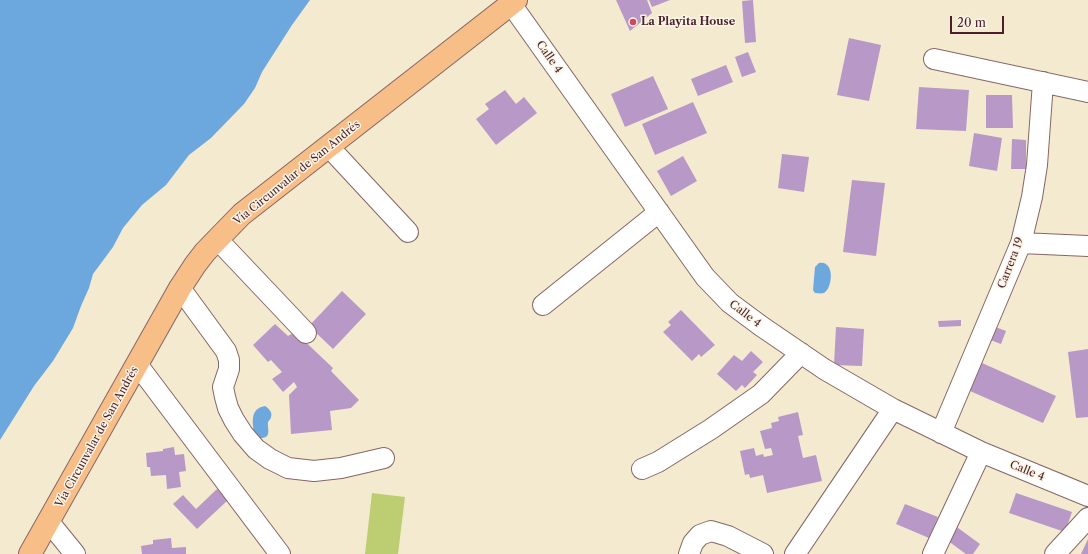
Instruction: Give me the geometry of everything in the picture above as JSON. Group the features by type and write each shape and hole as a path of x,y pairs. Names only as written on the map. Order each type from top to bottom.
{"highway":[{"name":"Vía Circunvalar de San Andrés","path":"30,554 180,288 195,265 217,239 242,214 513,2"}],"street":[{"name":"Calle 4","path":"513,2 705,277 730,303 824,369 893,409 981,452 1088,496"},
{"path":"934,59 1088,92"},
{"name":"Carrera 19","path":"941,433 1021,243 1032,197 1037,165 1042,82"},
{"path":"329,147 408,232"},
{"path":"543,305 659,212"},
{"path":"217,239 306,333"},
{"path":"1021,243 1088,246"},
{"path":"180,288 226,351 229,360 229,368 223,388 224,397 234,420 243,434 256,449 270,459 288,468 314,471 341,468 384,458"},
{"path":"642,469 658,462 711,429 761,394 801,353"},
{"path":"137,364 280,554"},
{"path":"795,554 893,409"},
{"path":"934,554 981,452"},
{"path":"1055,554 1088,518"},
{"path":"49,522 75,554"},
{"path":"689,554 693,543 700,535 711,531 728,536 763,554"}],"green space":[{"path":"372,493 405,497 398,554 365,554"}],"water":[{"path":"0,0 310,0 262,72 255,88 244,104 211,138 189,155 166,185 142,205 123,228 113,247 93,274 73,328 53,361 34,386 0,440"},
{"path":"819,263 824,263 828,266 831,275 831,281 824,293 815,293 813,290 815,267"},
{"path":"265,406 270,410 271,418 268,422 267,436 260,438 254,435 253,417 256,410"}],"building":[{"name":"La Playita House","path":"616,0 647,0 652,13 630,31"},
{"path":"649,0 670,0 652,7"},
{"path":"753,0 756,42 745,43 742,1"},
{"path":"849,38 881,45 869,101 837,95"},
{"path":"748,52 756,72 742,77 735,57"},
{"path":"726,65 733,82 698,96 691,79"},
{"path":"653,76 668,109 625,127 611,94"},
{"path":"919,87 969,90 966,131 916,129"},
{"path":"505,90 516,104 524,97 537,113 496,145 476,119 489,109 485,104"},
{"path":"986,95 1012,95 1013,128 986,128"},
{"path":"693,102 707,133 655,155 642,124"},
{"path":"974,133 1002,138 997,171 969,166"},
{"path":"1012,139 1026,140 1026,169 1011,169"},
{"path":"782,154 809,157 804,192 778,188"},
{"path":"683,156 697,181 671,196 657,171"},
{"path":"852,180 885,183 876,256 843,252"},
{"path":"342,291 366,314 333,349 309,326"},
{"path":"681,310 715,345 701,357 699,354 692,361 663,332 671,325 668,322"},
{"path":"961,320 961,326 939,327 938,321"},
{"path":"275,324 288,336 295,332 333,368 331,371 359,400 351,408 330,411 332,430 291,434 289,395 297,387 294,382 283,392 272,379 282,372 271,360 268,362 253,345"},
{"path":"990,325 1006,331 1001,344 985,338"},
{"path":"836,327 864,329 862,366 834,365"},
{"path":"1088,349 1088,417 1076,418 1068,352"},
{"path":"751,351 763,362 753,372 757,375 745,388 742,385 736,391 717,374 734,355 742,361"},
{"path":"982,363 1056,396 1043,423 970,391"},
{"path":"798,412 803,435 798,436 803,458 816,455 822,481 767,493 763,475 750,478 749,474 745,475 740,451 754,448 756,456 763,454 764,457 773,455 771,448 765,449 760,431 772,428 771,423 779,421 778,417"},
{"path":"174,447 175,455 184,454 186,471 179,472 181,487 167,489 166,475 151,476 150,467 147,467 146,453 163,451 163,449"},
{"path":"217,489 228,500 197,529 173,504 183,495 196,509"},
{"path":"1016,493 1072,512 1065,532 1009,513"},
{"path":"905,504 938,517 929,538 896,524"},
{"path":"954,525 980,544 973,554 966,554 944,538"},
{"path":"171,538 172,548 186,547 186,554 142,554 141,546 153,544 153,540"},
{"path":"1088,539 1088,554 1081,554"}],"place":[{"name":"La Playita House","path":"633,22"}]}
